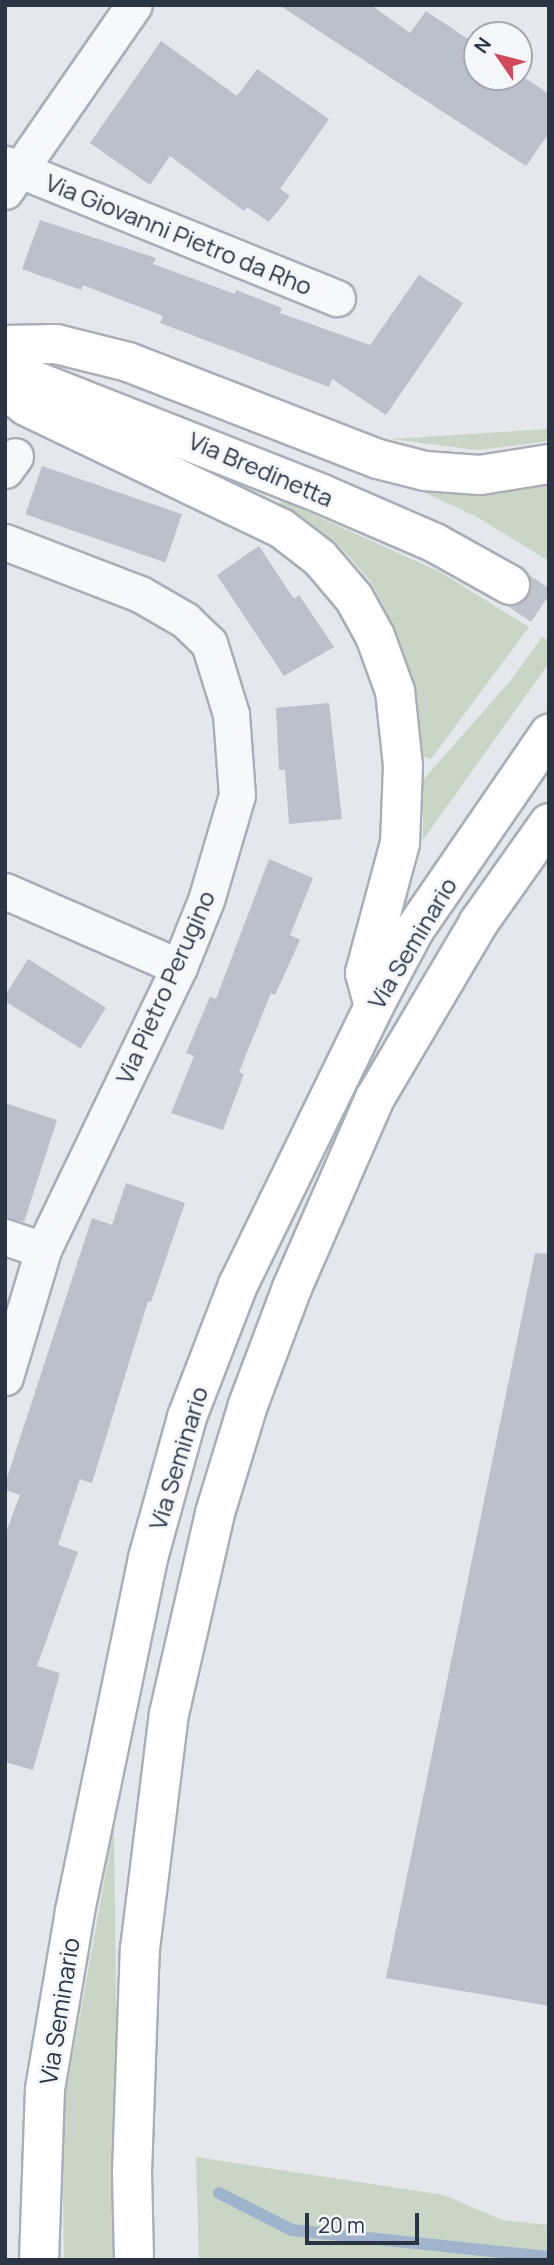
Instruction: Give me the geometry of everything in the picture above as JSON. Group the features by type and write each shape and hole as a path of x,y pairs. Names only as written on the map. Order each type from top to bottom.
{"main road":[{"path":"5,345 55,344 128,362 378,459 425,471 480,475 549,464"},
{"name":"Via Bredinetta","path":"5,369 322,494 435,543 510,585"},
{"path":"5,390 26,405 281,528 320,558 354,598 375,636 394,691 403,766 400,843 365,973 374,1006"},
{"name":"Via Seminario","path":"39,2260 45,2089 75,1911 148,1558 187,1417 238,1285 374,1006 415,929 549,734"},
{"name":"Via Seminario","path":"134,2260 132,2173 140,1949 169,1714 215,1513 248,1405 292,1288 327,1200 375,1098 480,922 549,824"}],"street":[{"name":"Via Giovanni Pietro da Rho","path":"134,5 10,175 337,298"},
{"name":"Via Pietro Perugino","path":"5,542 140,594 185,620 209,643 221,672 231,714 237,795 206,900 179,967 43,1250 5,1377"},
{"path":"5,891 179,967"},
{"path":"5,1237 43,1250"}],"green space":[{"path":"549,429 549,441 477,450 391,439"},
{"path":"379,471 549,471 549,561 477,517"},
{"path":"281,500 440,572 529,627 431,759 423,756 412,681 394,626 371,582 336,542 280,505"},
{"path":"542,637 549,641 549,663 423,840 423,780 511,680"},
{"path":"114,1827 119,2260 64,2260 62,2115"},
{"path":"196,2157 444,2195 502,2220 549,2225 549,2260 199,2260"}],"building":[{"path":"279,5 371,5 410,33 426,11 463,36 463,91 533,91 533,83 549,94 549,133 526,166"},
{"path":"161,41 237,96 257,69 329,119 280,189 290,196 269,222 247,207 244,211 170,156 150,185 90,143"},
{"path":"40,220 156,258 153,264 235,294 236,290 282,308 280,313 370,345 419,275 463,303 386,415 332,379 329,387 160,323 163,316 83,285 81,290 22,269"},
{"path":"42,466 182,514 165,562 25,514"},
{"path":"259,546 294,599 299,595 334,647 284,676 217,575"},
{"path":"329,703 342,819 289,824 285,770 279,770 276,708"},
{"path":"269,859 313,878 290,935 300,940 275,995 271,993 239,1072 244,1074 223,1130 171,1113 194,1056 186,1053 210,997 216,999"},
{"path":"28,959 106,1008 81,1048 5,1001 5,996"},
{"path":"5,1103 57,1120 24,1222 5,1217"},
{"path":"126,1183 185,1203 151,1302 148,1301 92,1483 80,1479 58,1545 78,1552 37,1666 60,1673 33,1770 5,1762 5,1535 20,1495 5,1490 5,1484 92,1218 112,1225"},
{"path":"535,1253 549,1254 549,2006 386,1978"}],"waterway":[{"path":"219,2193 292,2230 549,2257"}],"tunnel":[{"path":"510,585 549,611"}]}
